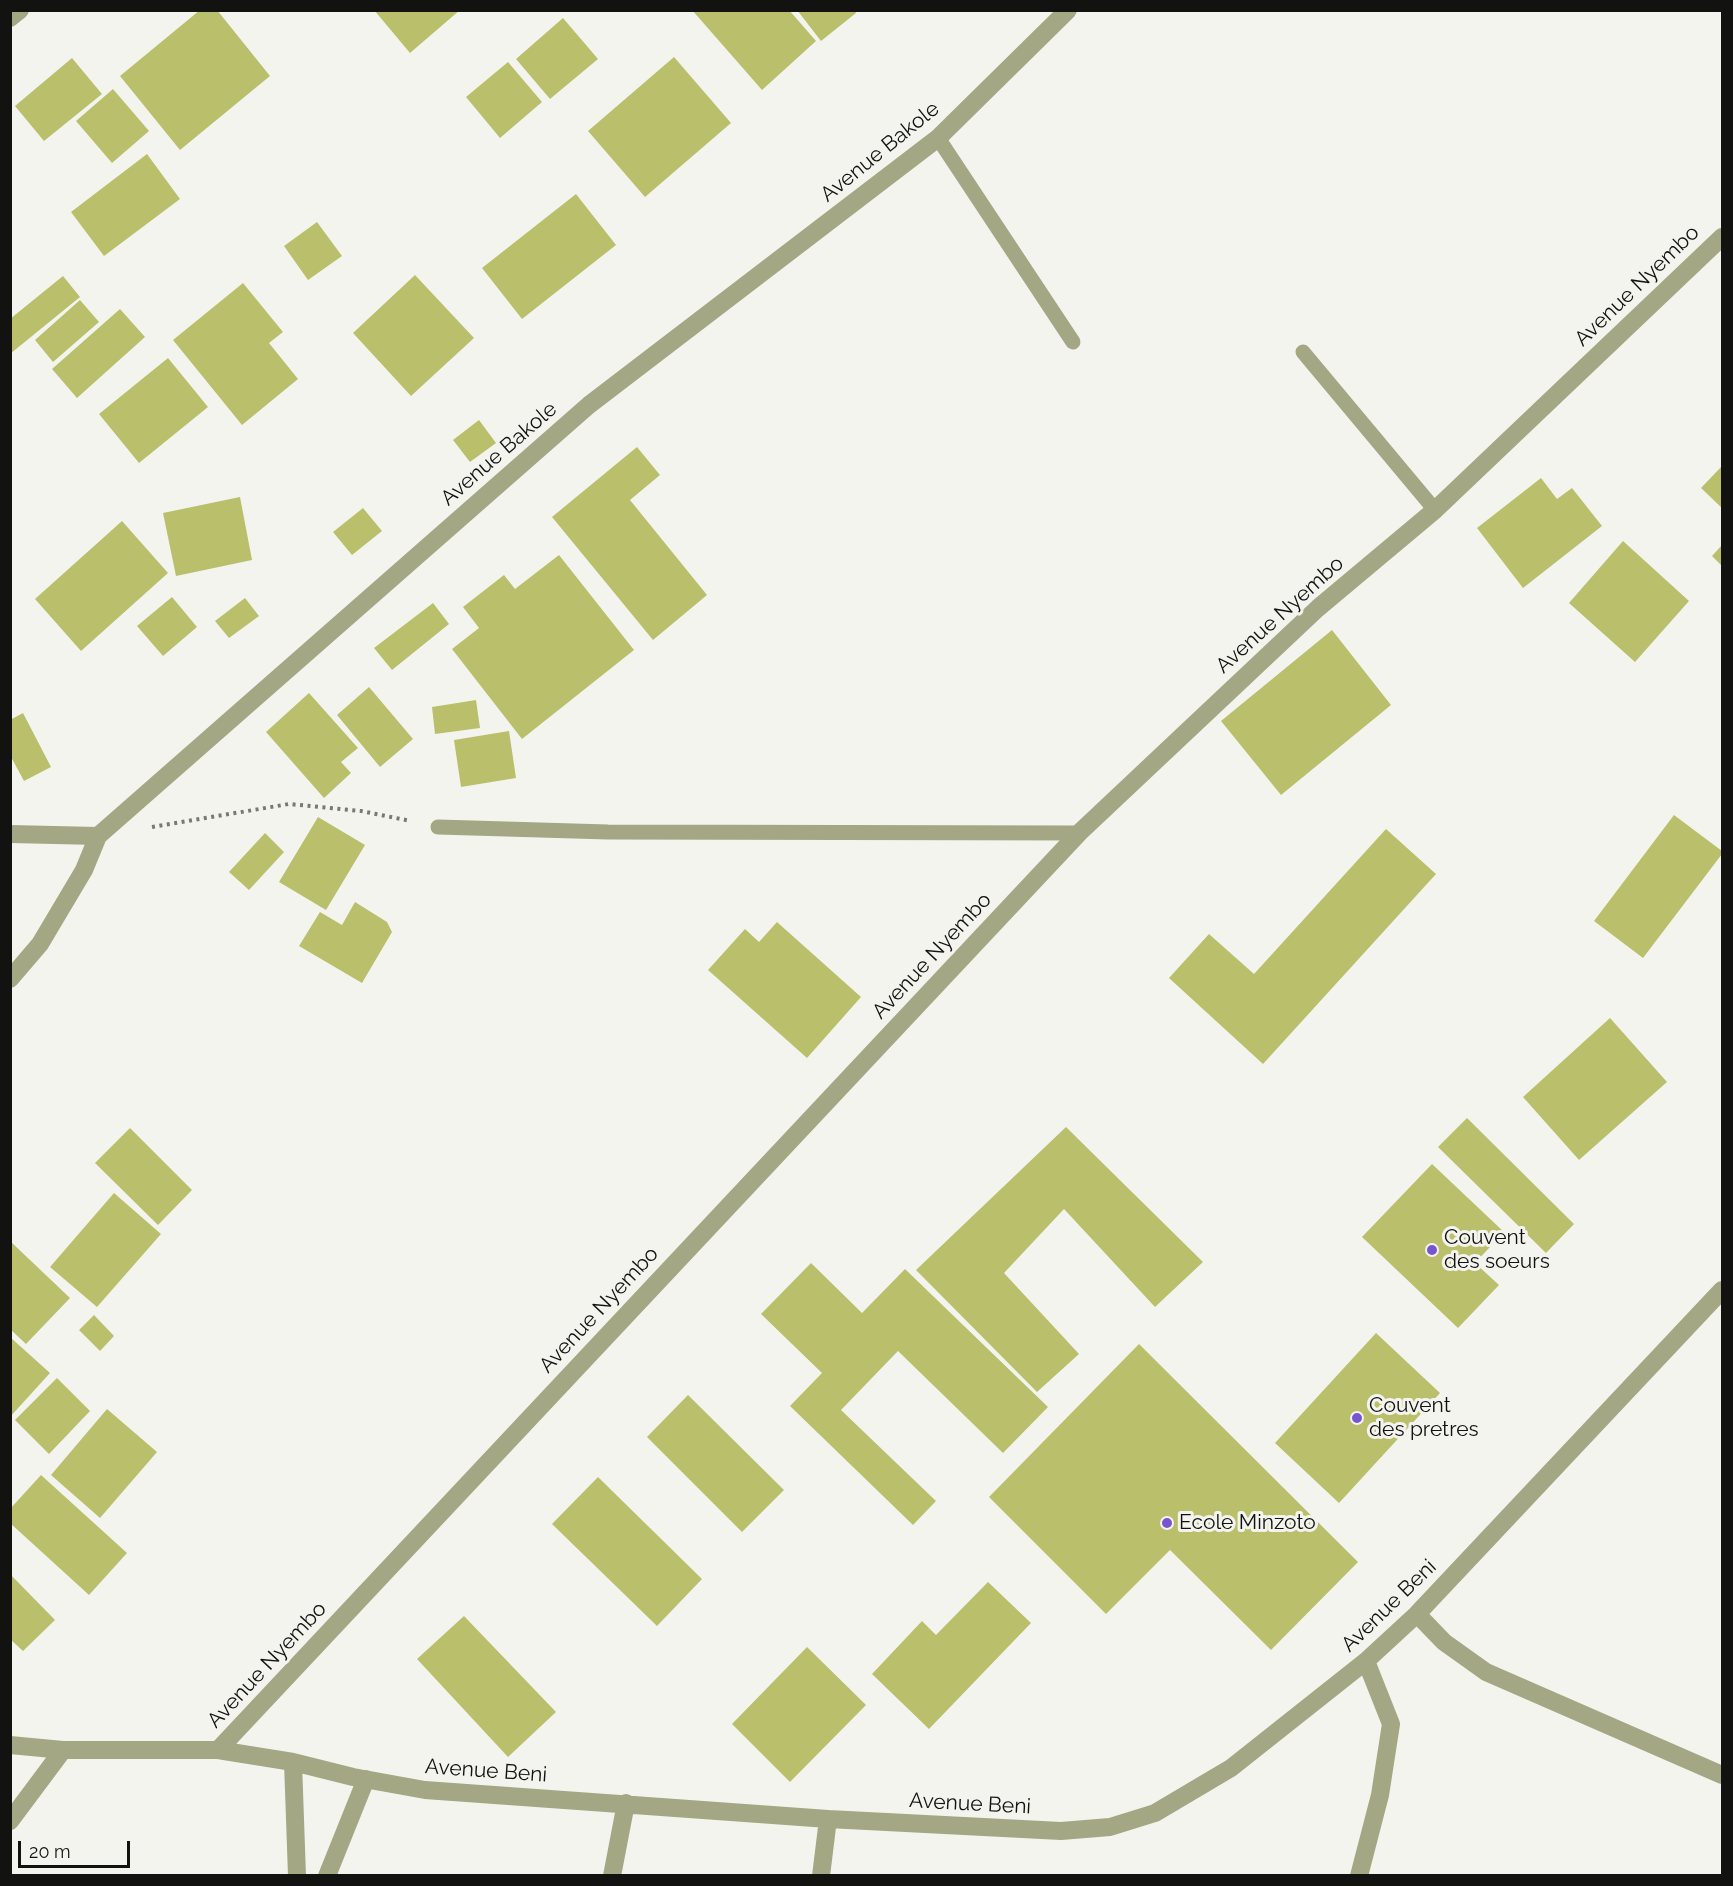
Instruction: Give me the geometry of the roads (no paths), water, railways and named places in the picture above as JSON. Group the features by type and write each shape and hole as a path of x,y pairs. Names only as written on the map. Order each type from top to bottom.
{"street":[{"path":"10,18 20,10"},
{"name":"Avenue Bakole","path":"10,979 40,944 84,870 98,836 589,405 938,138 1068,10"},
{"name":"Avenue Nyembo","path":"218,1750 1079,833 1318,608 1435,510 1722,237"},
{"path":"10,834 98,836"},
{"name":"Avenue Beni","path":"10,1745 63,1750 218,1750 293,1762 425,1790 828,1819 1061,1831 1110,1827 1155,1813 1231,1768 1366,1661 1417,1614 1722,1290"},
{"path":"1417,1614 1444,1642 1486,1672 1722,1775"},
{"path":"1359,1875 1380,1796 1391,1724 1366,1661"},
{"path":"10,1821 63,1750"},
{"path":"293,1762 297,1875"},
{"path":"327,1875 366,1779"},
{"path":"612,1875 626,1803"},
{"path":"820,1875 828,1819"}],"lane":[{"path":"938,138 1073,342"},
{"path":"1303,352 1435,510"},
{"path":"438,827 608,832 1079,833"}],"place":[{"name":"Couvent des soeurs","path":"1432,1250"},
{"name":"Couvent des pretres","path":"1357,1418"},
{"name":"Ecole Minzoto","path":"1167,1523"}]}
